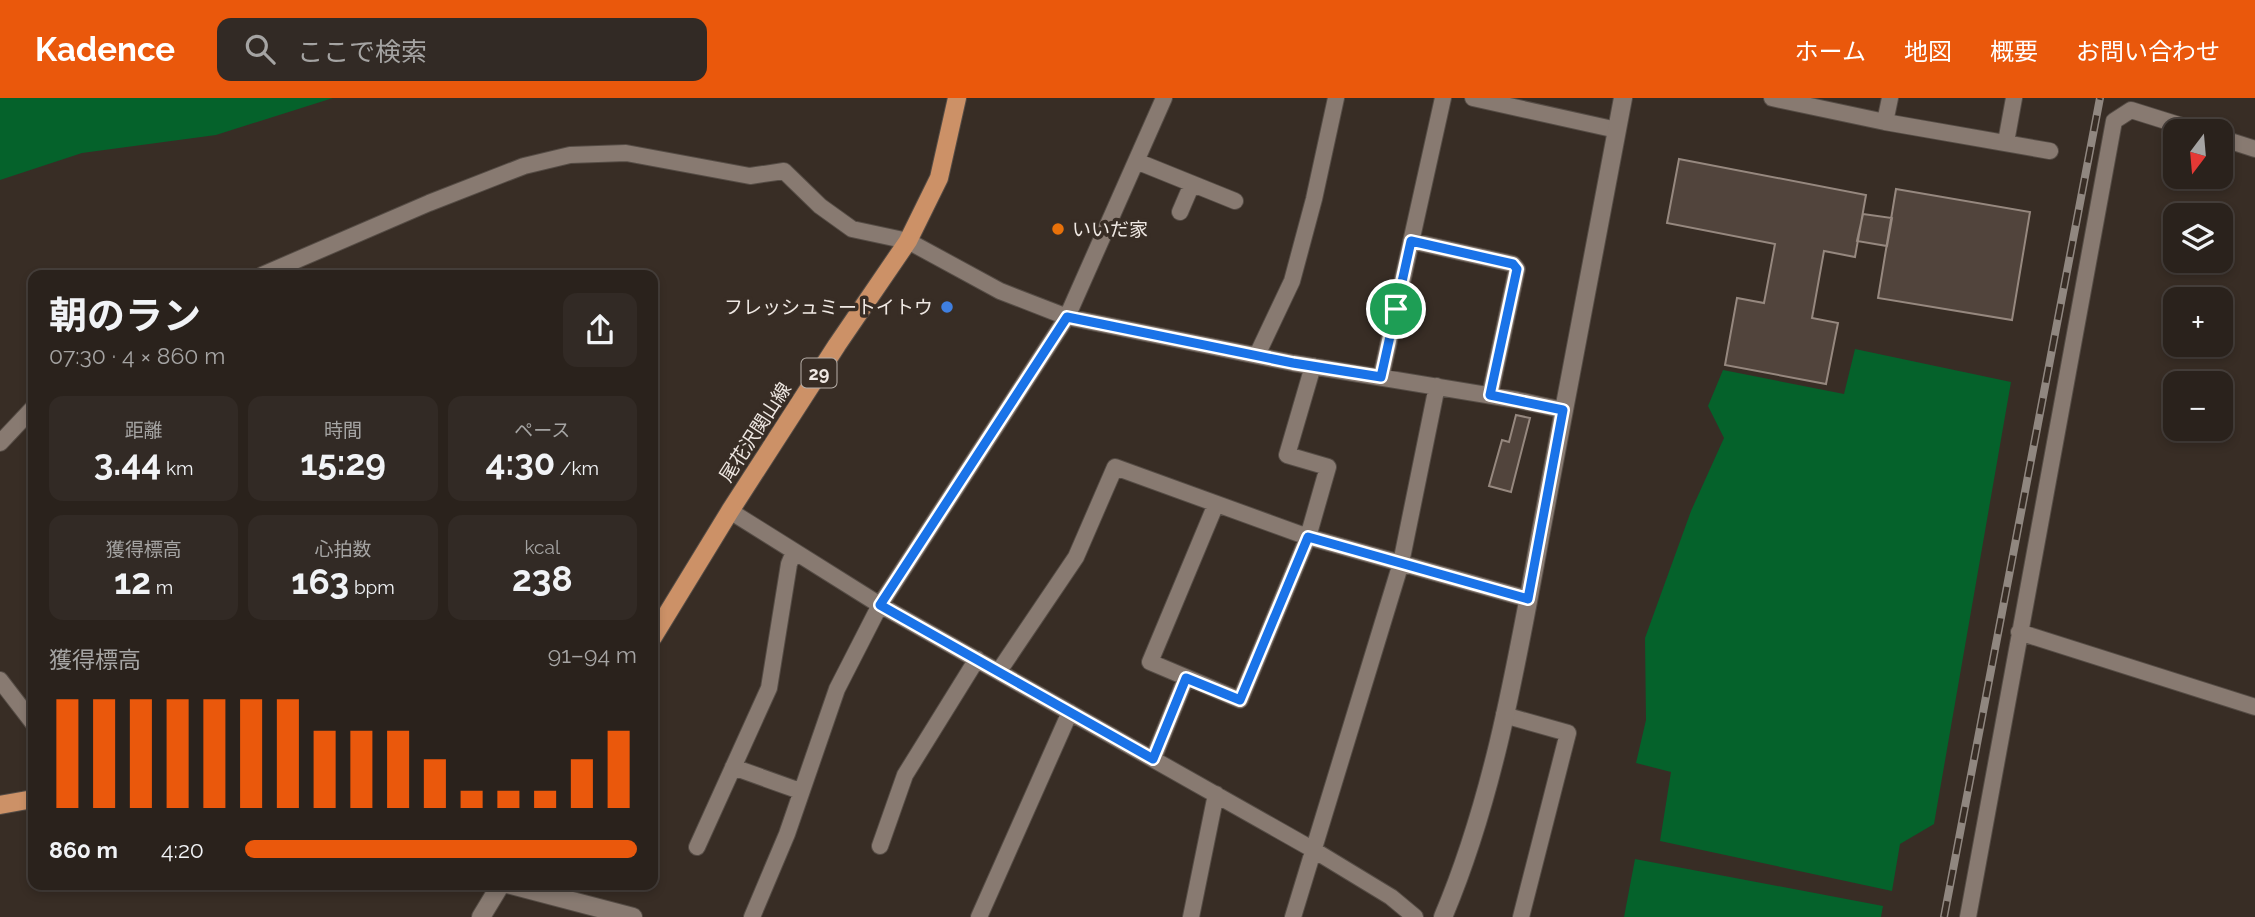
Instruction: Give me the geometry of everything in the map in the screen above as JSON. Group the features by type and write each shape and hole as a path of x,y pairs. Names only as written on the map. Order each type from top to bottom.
{"main road":[{"name":"尾花沢関山線","path":"658,629 837,345 908,241 939,178 957,98"},
{"path":"0,805 28,800"}],"street":[{"path":"752,917 787,834 837,689 880,605 1067,317 1164,98"},
{"path":"1257,355 1292,281 1314,199 1336,98"},
{"path":"1381,377 1443,98"},
{"path":"1473,98 1617,130"},
{"path":"1443,917 1478,817 1504,715 1623,98"},
{"path":"1772,98 1885,122 2050,151"},
{"path":"1885,122 1890,98"},
{"path":"2006,142 2014,98"},
{"path":"1968,917 2114,121 2131,110 2163,120"},
{"path":"2233,142 2255,149"},
{"path":"273,270 429,202 524,166 570,155 625,153 750,176 784,172 820,205 852,229 908,241 1000,291 1067,317 1314,366 1563,410"},
{"path":"1136,161 1235,201"},
{"path":"1180,212 1192,184"},
{"path":"1411,241 1513,264 1517,269 1490,395"},
{"path":"1216,503 1150,662 1240,700 1308,537 1328,467 1287,455 1314,366"},
{"path":"1293,917 1401,563 1437,386"},
{"path":"0,443 28,413"},
{"path":"999,671 1076,557 1115,467 1308,537 1528,599"},
{"path":"730,511 880,605 1312,849 1391,897 1415,917"},
{"path":"697,846 769,688 789,564 794,552"},
{"path":"2019,632 2255,708"},
{"path":"880,846 905,775 976,659"},
{"path":"1153,759 1186,678"},
{"path":"0,680 28,716"},
{"path":"979,917 1070,712"},
{"path":"1504,715 1568,733 1521,917"},
{"path":"733,767 800,791"},
{"path":"1191,917 1216,794"},
{"path":"481,917 497,890"},
{"path":"530,890 633,917"}],"green space":[{"path":"0,98 333,98 216,135 82,153 0,180"},
{"path":"1855,349 2011,382 1934,824 1900,844 1892,891 1660,841 1671,772 1636,763 1646,720 1645,638 1691,511 1724,438 1708,406 1723,370 1844,394"},
{"path":"1635,859 1883,906 1881,917 1624,917"}],"building":[{"path":"1679,159 1866,195 1855,257 1824,251 1812,318 1838,323 1826,384 1725,365 1737,298 1764,303 1775,244 1667,223"},
{"path":"1896,189 2030,212 2012,320 1878,298"},
{"path":"1863,214 1892,218 1887,246 1857,241"},
{"path":"1516,415 1530,418 1511,492 1489,486 1502,440 1509,442"}],"railway":[{"path":"1944,917 2100,98"}],"place":[{"name":"いいだ家","path":"1058,229"},
{"name":"フレッシュミートイトウ","path":"947,307"}],"route":[{"path":"1411,241 1513,264 1517,269 1490,395 1563,410 1528,599 1308,537 1240,700 1186,678 1153,759 880,605 1067,317 1293,363 1381,377 1396,309 1411,241"}]}
